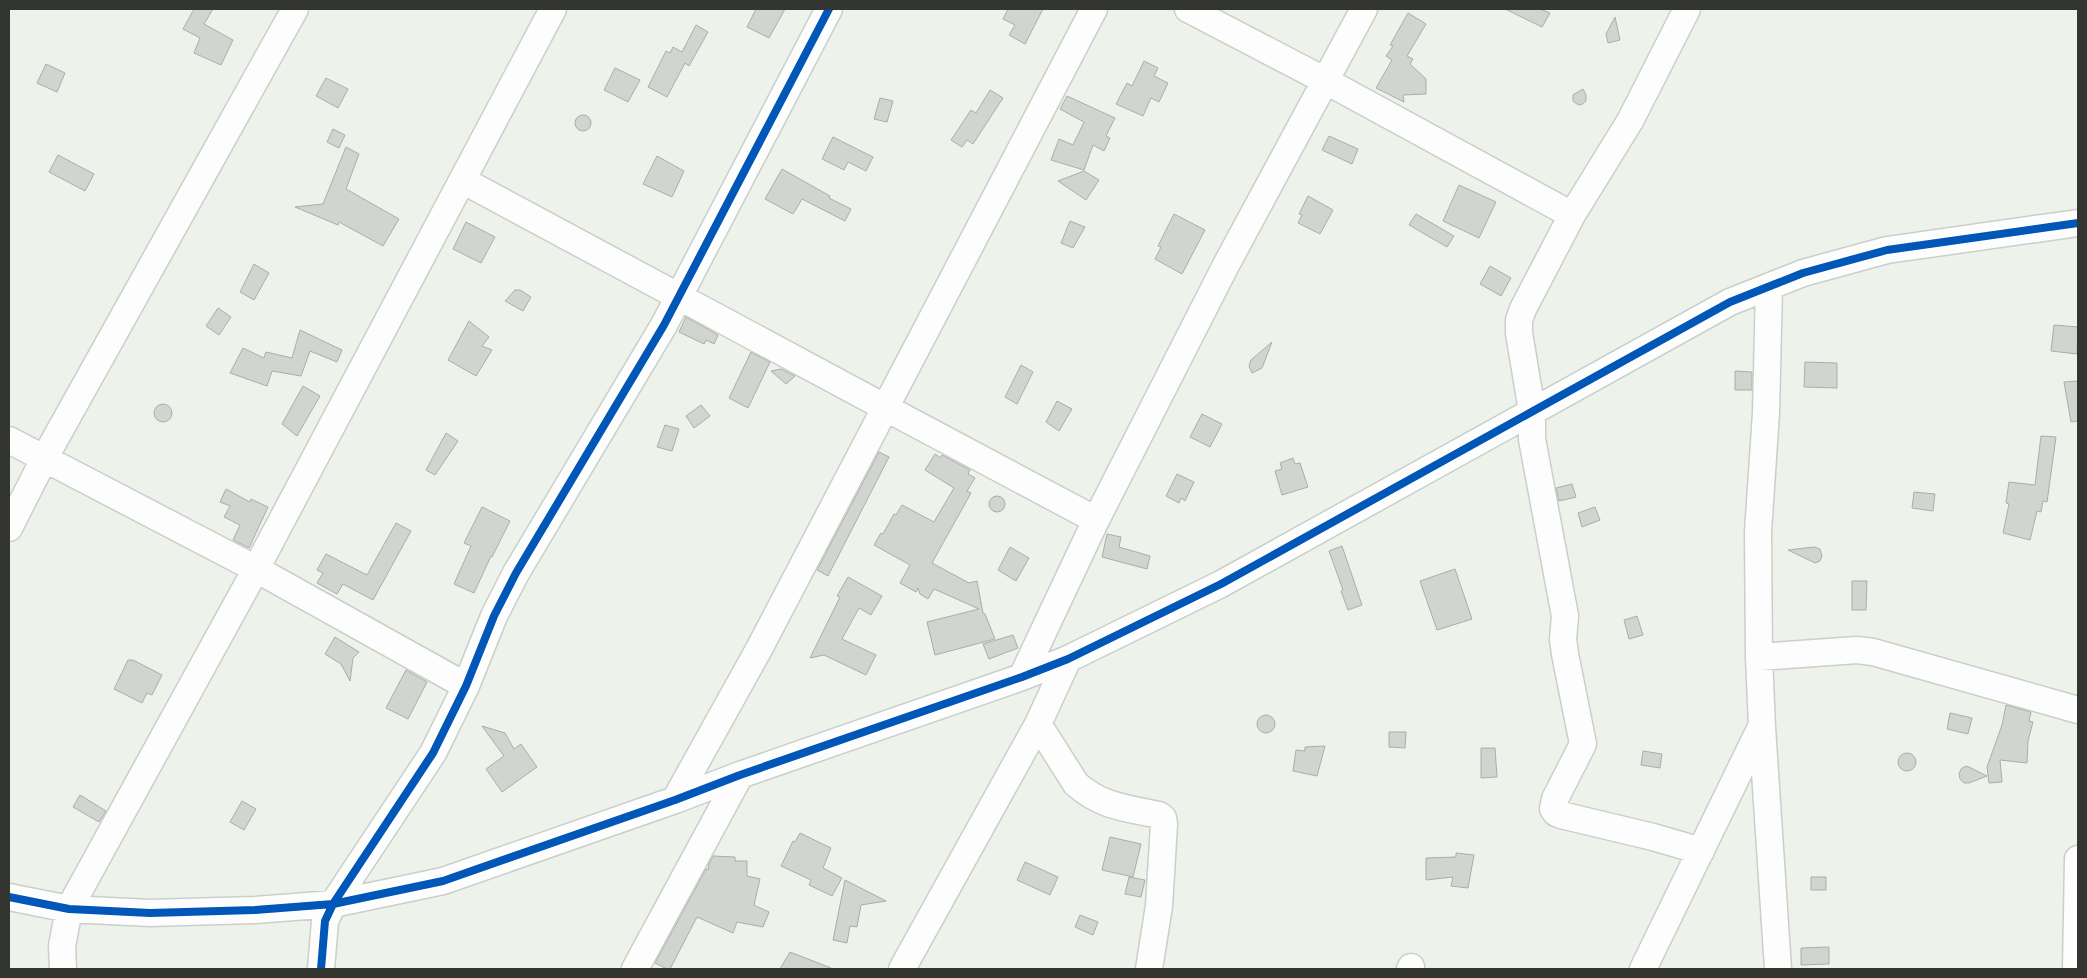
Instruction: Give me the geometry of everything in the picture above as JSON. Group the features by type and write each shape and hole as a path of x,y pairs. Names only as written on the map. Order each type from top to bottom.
{"street":[{"path":"9,528 44,459 294,9"},
{"path":"63,969 62,946 69,909 256,569 553,9"},
{"path":"320,969 325,921 333,904 433,753 466,686 494,616 516,573 644,361 829,9"},
{"path":"676,800 759,649 1094,9"},
{"path":"1188,9 1326,81 1572,215"},
{"path":"1022,677 1096,520 1226,265 1364,9"},
{"path":"1687,9 1630,121 1572,215 1519,320 1519,334 1532,411 1532,439 1535,458 1565,616 1563,639 1565,654 1583,744 1555,799 1553,809 1561,815 1701,851"},
{"path":"462,180 1096,520"},
{"path":"9,897 69,909 150,913 255,910 333,904 443,881 676,800 740,775 1022,677 1068,659 1221,584 1730,302 1769,286 1803,273 1887,250 2078,223"},
{"path":"1769,286 1766,413 1758,532 1759,657 1778,969"},
{"path":"9,440 256,569 466,686"},
{"path":"1759,657 1857,650 1873,652 2078,710"},
{"path":"902,969 1038,724 1068,659"},
{"path":"1038,724 1076,784 1083,790 1112,806 1159,815 1163,818 1159,906 1149,969"},
{"path":"1643,969 1762,727"},
{"path":"636,969 740,775"},
{"path":"2076,969 2078,859"}],"building":[{"path":"194,9 213,9 204,24 233,40 221,65 194,53 200,38 183,29"},
{"path":"756,9 785,9 769,38 747,27"},
{"path":"1008,9 1043,9 1025,44 1009,35 1015,25 1003,19"},
{"path":"1505,9 1540,9 1550,13 1542,27"},
{"path":"1408,13 1426,24 1407,56 1413,59 1410,64 1426,79 1426,94 1403,95 1404,102 1376,88 1392,60 1386,56 1393,46 1390,45"},
{"path":"1615,17 1620,40 1608,43 1606,34"},
{"path":"696,25 708,32 689,66 685,63 667,97 648,87 666,51 670,53 673,47 682,52"},
{"path":"1144,61 1158,68 1154,76 1168,83 1159,102 1151,98 1143,116 1116,104 1127,83 1132,86"},
{"path":"46,64 65,73 57,92 37,83"},
{"path":"615,68 640,80 628,102 604,90"},
{"path":"326,78 348,89 338,108 316,96"},
{"path":"1583,89 1586,101 1581,105 1577,104 1573,101 1573,95"},
{"path":"990,90 1003,98 973,144 967,140 962,147 951,140 971,110 976,113"},
{"path":"1067,96 1115,118 1106,136 1110,138 1104,151 1093,145 1084,170 1051,160 1059,139 1073,145 1084,122 1060,109"},
{"path":"880,98 893,101 887,122 874,119"},
{"path":"583,115 589,117 591,123 589,129 583,131 577,129 575,123 577,117"},
{"path":"333,129 345,135 339,148 327,142"},
{"path":"1329,136 1358,149 1352,164 1322,150"},
{"path":"833,137 873,157 866,171 848,162 844,170 822,159"},
{"path":"346,147 359,154 346,189 399,219 383,246 339,222 338,225 295,207 323,204"},
{"path":"58,155 94,174 85,191 49,172"},
{"path":"657,156 684,171 672,197 643,184"},
{"path":"782,169 830,196 829,198 851,209 845,221 802,199 793,214 765,199"},
{"path":"1084,171 1099,180 1086,200 1058,181"},
{"path":"1459,185 1496,202 1479,238 1443,221"},
{"path":"1308,196 1333,210 1320,234 1298,223 1302,215 1299,214"},
{"path":"1174,214 1205,230 1182,274 1155,259 1161,247 1158,246"},
{"path":"1416,214 1454,236 1447,247 1409,225"},
{"path":"1070,221 1085,227 1073,248 1061,243"},
{"path":"466,222 495,237 481,263 453,249"},
{"path":"254,264 269,273 254,300 240,292"},
{"path":"1490,266 1511,278 1501,296 1480,284"},
{"path":"515,290 520,290 531,297 523,311 505,301"},
{"path":"218,308 231,317 219,335 206,326"},
{"path":"686,317 718,335 714,344 706,340 704,344 679,332"},
{"path":"469,321 489,337 482,346 492,350 476,376 448,360"},
{"path":"2054,325 2078,327 2077,354 2051,351"},
{"path":"300,330 342,350 337,362 310,351 301,376 272,371 267,386 230,373 243,348 264,358 266,352 292,358"},
{"path":"1272,342 1262,368 1252,373 1249,366 1251,360"},
{"path":"751,352 770,362 748,408 729,398"},
{"path":"1805,362 1837,363 1837,388 1804,387"},
{"path":"1021,365 1033,372 1017,404 1005,397"},
{"path":"781,369 795,376 786,384 771,371"},
{"path":"1735,371 1752,372 1752,390 1735,390"},
{"path":"2078,381 2078,421 2071,422 2064,382"},
{"path":"303,386 320,396 297,436 282,424"},
{"path":"1057,401 1072,409 1059,431 1046,422"},
{"path":"163,404 169,407 172,413 169,419 163,422 157,419 154,413 157,407"},
{"path":"701,405 710,416 694,428 686,416"},
{"path":"1202,414 1222,424 1210,447 1190,437"},
{"path":"665,425 679,429 672,451 657,447"},
{"path":"446,433 458,441 435,475 426,470"},
{"path":"2041,436 2056,437 2047,502 2043,501 2041,512 2037,511 2030,540 2003,533 2009,504 2006,503 2009,482 2035,485"},
{"path":"879,452 889,457 828,576 817,570"},
{"path":"935,454 941,458 942,455 970,470 968,474 975,478 967,491 971,493 932,563 969,583 977,581 983,613 995,639 935,655 927,622 979,609 934,589 928,599 920,594 918,588 916,592 900,583 910,565 874,545 902,505 934,522 954,488 925,470"},
{"path":"1293,458 1295,464 1300,463 1308,487 1282,495 1275,471 1282,469 1280,463"},
{"path":"1177,474 1194,482 1185,501 1181,498 1179,503 1166,496"},
{"path":"1572,484 1576,497 1559,501 1556,488"},
{"path":"226,489 250,502 251,499 268,507 249,548 233,540 240,525 224,517 230,506 220,502"},
{"path":"1914,492 1935,494 1933,511 1912,508"},
{"path":"997,496 1003,498 1005,504 1003,510 997,512 991,510 989,504 991,498"},
{"path":"482,507 510,521 474,593 454,584 471,546 464,543"},
{"path":"1595,507 1600,520 1582,527 1578,513"},
{"path":"396,523 411,531 373,600 343,584 337,594 317,583 323,573 317,570 326,554 367,575"},
{"path":"1107,534 1121,537 1119,547 1150,556 1147,569 1102,557"},
{"path":"1342,546 1362,605 1348,610 1329,551"},
{"path":"1010,547 1029,558 1016,581 998,570"},
{"path":"1814,547 1820,549 1822,556 1820,561 1815,563 1788,550"},
{"path":"1455,569 1472,619 1437,630 1420,581"},
{"path":"848,577 882,596 871,615 859,608 842,639 876,655 866,675 824,655 810,658 840,597 837,596"},
{"path":"1852,581 1867,581 1866,610 1852,610"},
{"path":"1637,616 1643,635 1629,639 1624,620"},
{"path":"1013,635 1018,648 989,659 983,644"},
{"path":"335,637 359,652 353,658 350,681 341,664 325,654"},
{"path":"128,660 133,660 162,675 152,695 147,693 142,703 114,689"},
{"path":"406,670 427,682 408,719 386,708"},
{"path":"2006,705 2031,712 2029,721 2033,722 2028,741 2027,763 2000,760 2002,782 1989,783 1987,767 2002,725"},
{"path":"1950,713 1972,718 1968,734 1947,729"},
{"path":"1266,715 1272,718 1275,724 1272,730 1266,733 1260,730 1257,724 1260,718"},
{"path":"482,726 505,733 514,749 521,744 537,767 502,792 486,769 504,756"},
{"path":"1389,732 1406,732 1405,748 1389,747"},
{"path":"1325,746 1317,776 1293,771 1296,750 1305,751 1305,747"},
{"path":"1481,748 1495,748 1497,777 1481,778"},
{"path":"1643,751 1662,754 1660,768 1641,765"},
{"path":"1907,753 1913,756 1916,762 1913,768 1907,771 1901,768 1898,762 1901,756"},
{"path":"1966,766 1987,776 1964,783 1960,779 1959,774 1961,769"},
{"path":"80,795 106,811 99,822 73,807"},
{"path":"242,801 256,809 244,830 230,822"},
{"path":"800,833 831,848 823,868 842,878 832,896 809,885 811,880 781,866 793,841 795,842"},
{"path":"1110,837 1141,844 1133,877 1102,870"},
{"path":"1456,853 1474,855 1468,888 1451,886 1453,877 1426,880 1426,858 1456,857"},
{"path":"713,856 735,857 735,861 747,861 747,876 760,879 754,905 769,912 763,927 737,922 733,933 697,917 670,969 667,969 655,963 706,869 708,870"},
{"path":"1025,862 1058,877 1050,895 1017,880"},
{"path":"1129,877 1145,880 1141,897 1125,894"},
{"path":"1811,877 1826,877 1826,890 1811,890"},
{"path":"845,880 886,901 861,905 857,927 850,926 847,943 833,940"},
{"path":"1080,915 1098,922 1093,935 1075,927"},
{"path":"1829,947 1829,964 1801,965 1801,948"},
{"path":"790,952 831,968 831,969 780,969"}],"cycle path":[{"path":"321,969 325,921 333,904 433,753 466,686 494,616 516,573 664,325 829,9"},
{"path":"9,897 69,909 150,913 255,910 333,904 443,881 1022,677 1068,659 1221,584 1730,302 1803,273 1887,250 2078,223"}]}
